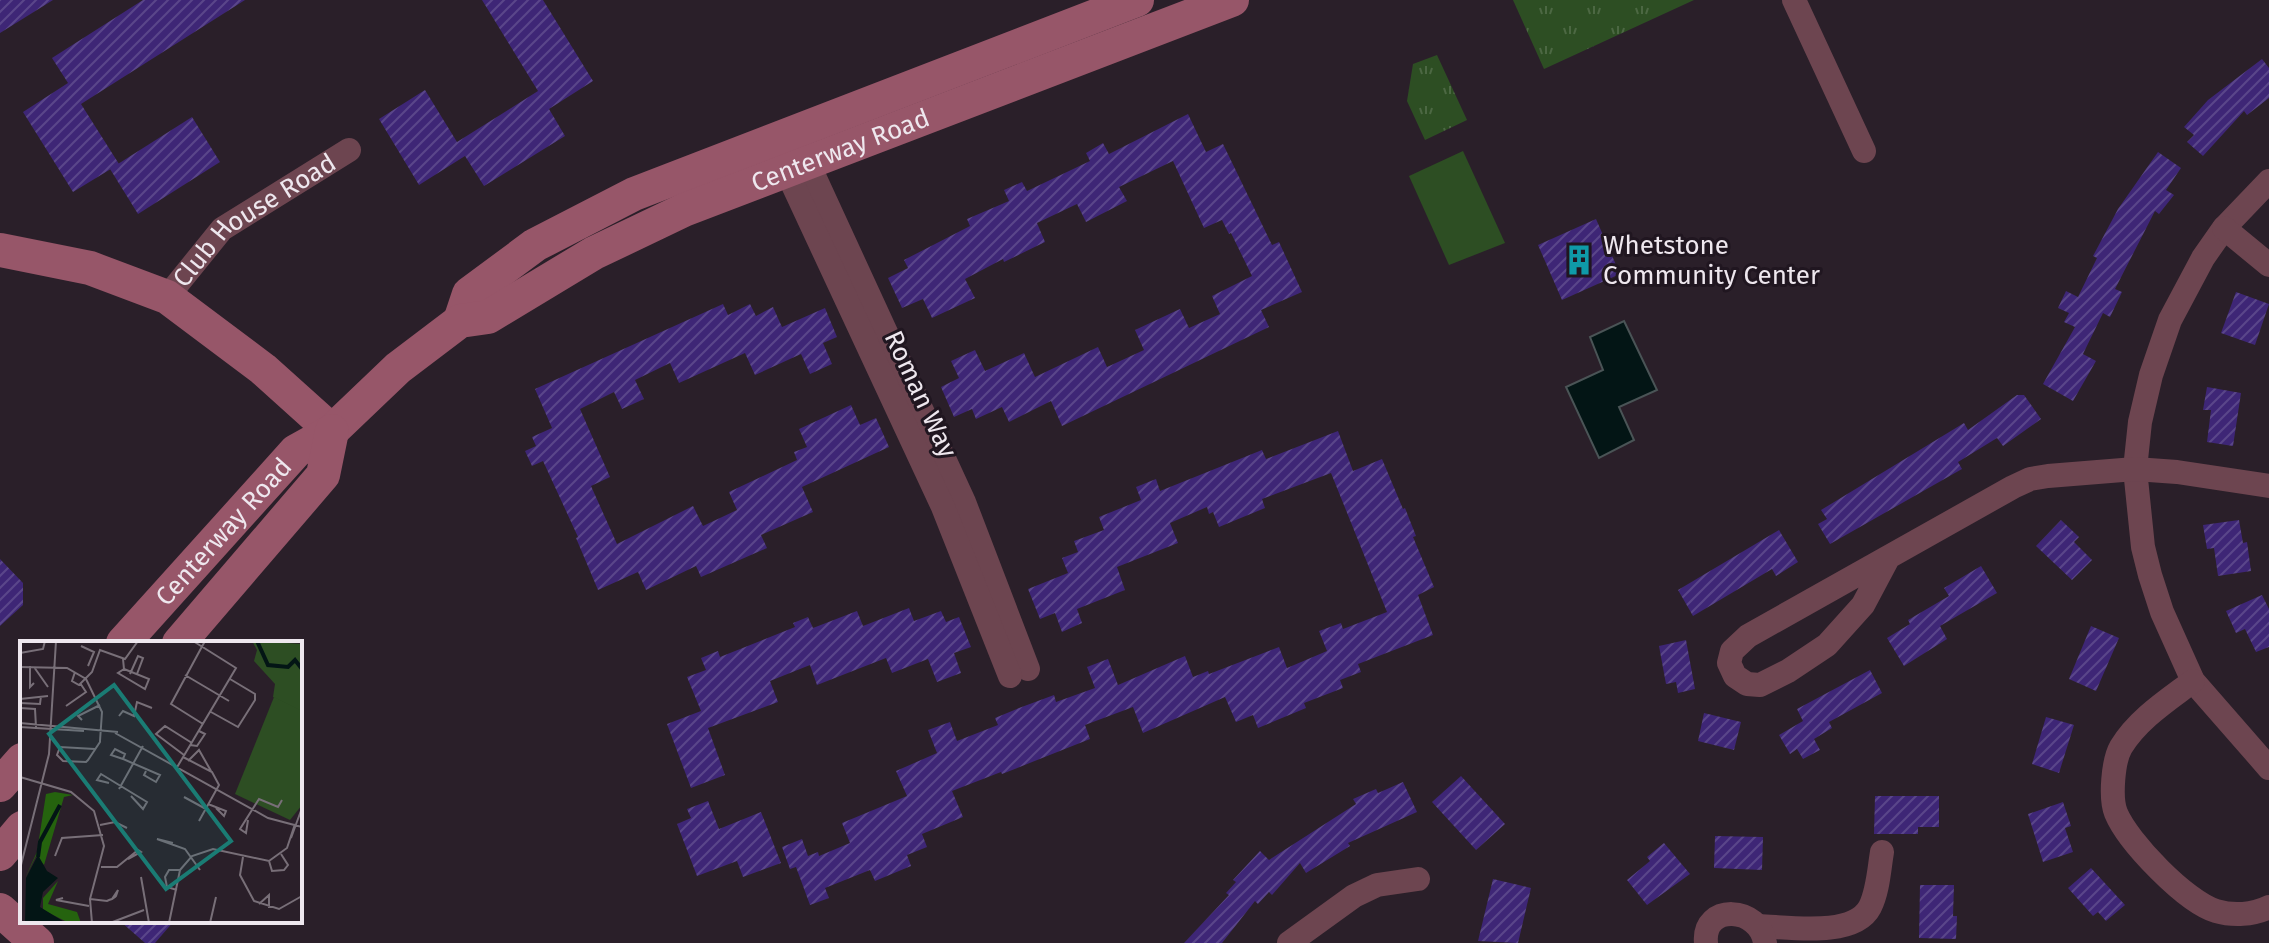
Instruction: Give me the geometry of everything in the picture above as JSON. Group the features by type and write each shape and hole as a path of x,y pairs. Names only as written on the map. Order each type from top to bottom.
{"street":[{"name":"Centerway Road","path":"460,321 469,294 535,245 634,194 1137,0"},
{"path":"1794,0 1864,151"},
{"name":"Centerway Road","path":"125,641 296,451 332,431 398,368 460,321 488,317 594,253 684,210 1222,2"},
{"name":"Roman Way","path":"783,136 943,507 1019,672"},
{"name":"Club House Road","path":"167,297 222,229 349,150"},
{"path":"2269,181 2224,228 2203,258 2170,320 2151,375 2140,422 2135,469 2143,547 2162,612 2193,681 2269,768"},
{"path":"2224,228 2269,265"},
{"name":"Club House Road","path":"0,250 90,268 167,297 263,369 332,431"},
{"name":"Centerway Road","path":"181,641 323,475 332,431"},
{"path":"1888,558 1863,605 1827,645 1760,685 1747,684 1735,676 1729,663 1732,651 1748,636 1888,558 2030,479 2135,469 2269,486"},
{"path":"2193,681 2146,717 2120,749 2112,788 2115,812 2130,836 2156,866 2180,889 2215,911 2255,915 2269,907"},
{"path":"0,785 20,762"},
{"path":"0,854 20,830"},
{"path":"1706,943 1705,933 1712,920 1727,914 1743,914 1762,934 1848,926 1869,909 1882,852"},
{"path":"1289,943 1316,921 1377,885 1418,879"},
{"path":"0,910 37,943"}],"green space":[{"path":"1513,0 1694,0 1544,69"},
{"path":"1437,55 1467,120 1425,140 1407,101 1413,64"},
{"path":"1463,151 1505,243 1449,265 1409,176"}],"shaded area":[{"path":"1624,321 1657,390 1619,407 1634,440 1599,458 1566,387 1603,370 1590,337"}],"building":[{"path":"0,0 53,0 0,33"},
{"path":"143,0 245,0 81,104 119,164 73,192 23,112 68,83 52,58"},
{"path":"482,0 543,0 593,81 549,109 565,136 484,186 465,156 419,185 379,119 425,90 457,142 538,91"},
{"path":"2262,59 2269,68 2269,98 2247,115 2244,111 2203,156 2187,142 2194,135 2184,127 2208,100"},
{"path":"1188,114 1206,152 1223,144 1272,245 1279,242 1302,292 1261,310 1269,327 1062,426 1051,401 1009,422 1002,407 976,419 972,409 954,417 941,387 959,378 951,361 975,350 985,371 1024,353 1035,377 1098,347 1107,367 1144,350 1135,330 1180,309 1189,328 1220,314 1212,296 1252,276 1222,220 1204,228 1173,161 1119,187 1127,201 1086,222 1077,204 1037,223 1045,242 965,279 975,298 932,318 923,299 902,308 888,278 908,268 904,260 970,226 967,219 1009,201 1004,190 1022,182 1027,191 1090,161 1086,153 1103,143 1109,154"},
{"path":"192,117 220,162 138,214 110,169"},
{"path":"2158,152 2181,168 2166,190 2174,195 2159,214 2155,211 2115,289 2122,292 2110,317 2103,313 2083,354 2096,361 2073,401 2043,384 2075,327 2064,322 2069,313 2058,308 2066,291 2078,297 2097,258 2093,256 2118,209"},
{"name":"Whetstone Community Center","path":"1596,219 1620,274 1562,300 1538,245"},
{"path":"2236,292 2269,304 2255,345 2221,333"},
{"path":"723,304 728,315 750,304 756,316 773,307 782,327 825,308 837,337 823,343 832,364 810,374 801,354 755,375 745,353 679,383 670,363 635,380 644,399 622,409 614,392 580,409 610,477 591,486 617,544 693,506 703,526 737,510 729,492 797,460 794,452 807,447 799,429 851,405 860,425 876,418 889,447 802,487 813,512 761,535 767,548 701,577 696,566 646,590 638,572 598,590 543,461 532,466 525,451 536,446 532,437 552,428 535,389"},
{"path":"2207,387 2241,393 2233,446 2207,442 2211,410 2203,410"},
{"path":"2017,395 2024,395 2041,419 2003,446 1997,438 1958,462 1962,469 1830,544 1818,524 1827,519 1821,510 1964,423 1968,430"},
{"path":"1338,431 1353,471 1382,459 1405,508 1416,536 1413,537 1434,587 1418,595 1433,635 1358,664 1361,672 1340,680 1343,688 1304,703 1306,708 1258,728 1253,715 1236,722 1225,697 1143,733 1133,707 1085,725 1090,739 952,791 963,817 922,834 927,847 907,855 911,866 875,881 870,870 825,888 829,898 810,905 796,867 790,869 782,847 802,839 808,856 818,852 819,856 850,843 842,823 907,796 896,771 937,753 928,730 950,722 957,741 998,725 995,718 1019,708 1054,695 1056,702 1095,688 1087,667 1108,659 1118,685 1185,656 1193,677 1208,671 1209,674 1279,647 1287,668 1327,651 1319,631 1341,623 1343,629 1387,612 1331,473 1262,499 1265,508 1219,527 1213,512 1209,514 1207,507 1170,523 1178,543 1117,567 1125,590 1077,609 1082,623 1062,632 1055,613 1040,619 1028,589 1068,573 1062,558 1078,552 1074,541 1104,530 1099,517 1141,500 1136,487 1156,479 1160,491 1262,450 1266,459"},
{"path":"2061,520 2079,537 2074,542 2092,560 2072,580 2036,546"},
{"path":"2239,520 2243,543 2247,542 2251,571 2218,576 2214,548 2207,549 2203,525"},
{"path":"1779,530 1798,562 1776,576 1772,569 1693,616 1678,590"},
{"path":"0,559 23,583 23,605 0,626"},
{"path":"1981,566 1997,593 1940,626 1947,639 1904,666 1887,638 1910,624 1908,620 1949,596 1944,588"},
{"path":"2262,595 2269,609 2269,647 2256,652 2245,629 2236,633 2226,611"},
{"path":"909,608 914,621 941,611 946,622 959,617 971,647 954,653 961,673 937,682 928,659 892,673 886,658 817,685 810,665 770,681 778,702 708,728 725,775 691,788 667,724 701,711 687,677 706,670 701,658 718,651 720,657 795,627 793,623 808,617 813,628 857,611 863,626"},
{"path":"2091,626 2119,638 2096,691 2069,679"},
{"path":"1686,640 1695,689 1678,693 1676,682 1666,684 1659,646"},
{"path":"1870,670 1882,693 1829,722 1832,728 1814,739 1820,750 1803,759 1797,749 1790,754 1779,735 1803,721 1797,709"},
{"path":"1704,713 1741,722 1734,750 1698,741"},
{"path":"2046,717 2074,725 2059,773 2032,764"},
{"path":"1461,776 1505,824 1476,850 1432,802"},
{"path":"1403,782 1417,812 1348,843 1350,846 1306,873 1300,863 1272,895 1269,892 1258,904 1255,901 1222,943 1184,943 1229,895 1226,893 1236,882 1233,880 1260,851 1269,860 1356,804 1353,799"},
{"path":"1875,796 1939,796 1939,827 1918,827 1918,834 1874,834"},
{"path":"708,801 719,829 761,812 781,863 743,877 737,861 697,876 677,824 691,818 687,809"},
{"path":"2063,802 2071,826 2065,828 2073,852 2043,862 2028,814"},
{"path":"1715,836 1763,837 1762,870 1714,868"},
{"path":"1664,843 1690,874 1647,905 1627,880 1650,861 1647,857"},
{"path":"2091,868 2125,905 2106,921 2098,912 2093,916 2068,888"},
{"path":"1493,879 1531,888 1518,943 1478,941"},
{"path":"1920,885 1954,885 1956,939 1919,938"},
{"path":"122,923 172,923 155,943 145,943"}],"place":[{"name":"Whetstone Community Center","path":"1579,260"}]}
